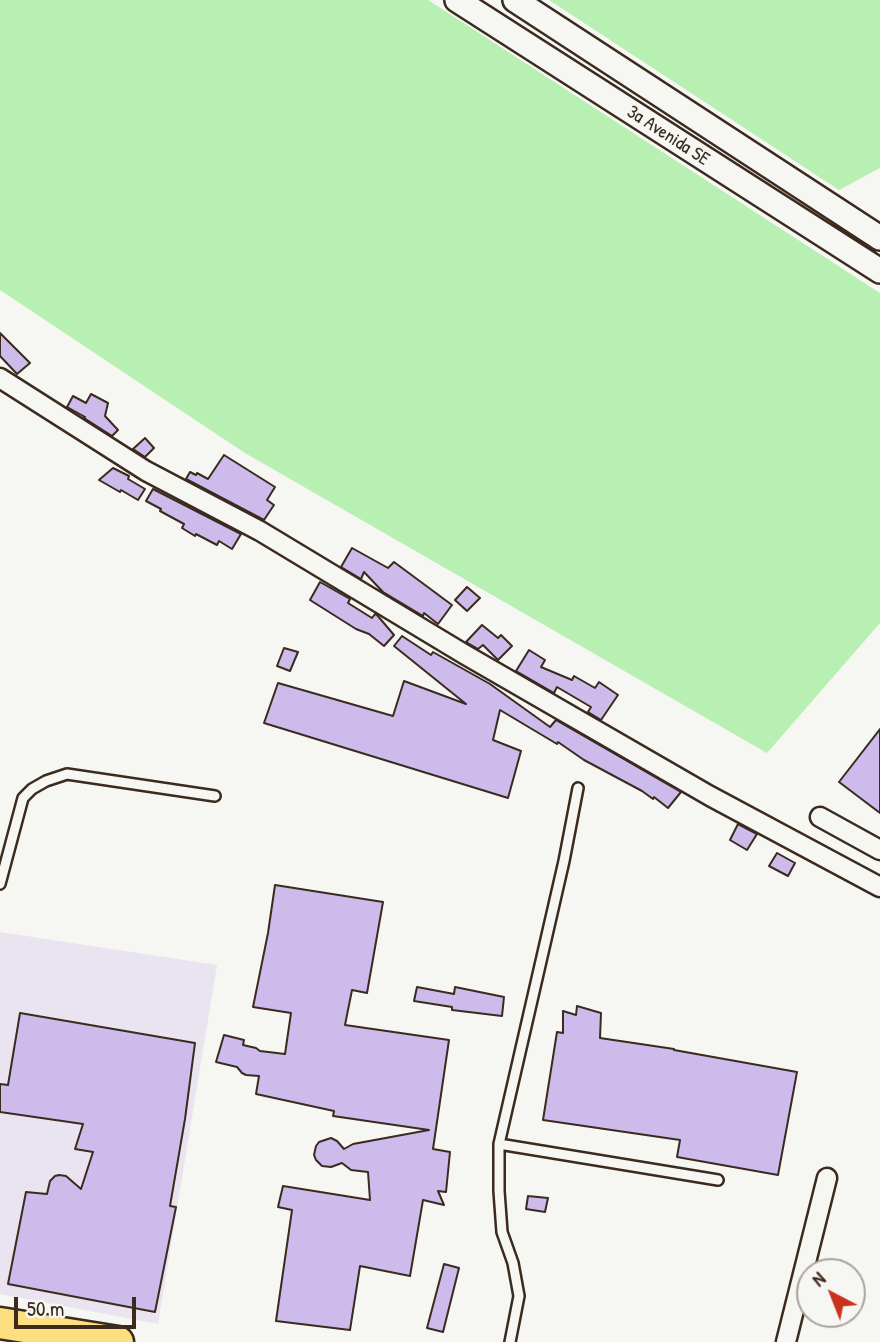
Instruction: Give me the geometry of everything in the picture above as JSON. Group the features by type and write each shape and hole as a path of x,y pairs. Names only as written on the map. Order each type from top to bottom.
{"highway":[{"path":"0,1323 118,1342"}],"street":[{"name":"3a Avenida SE","path":"457,0 880,271"},
{"path":"515,0 880,238"},
{"path":"0,378 146,471 260,531 464,654 698,789 880,887"},
{"path":"820,817 880,850"},
{"path":"786,1342 827,1178"}],"lane":[{"path":"0,884 23,798 46,781 67,774 215,796"},
{"path":"510,1342 519,1296 513,1263 502,1232 499,1144 564,861 578,788"},
{"path":"499,1144 718,1180"}],"shaded area":[{"path":"0,932 217,965 158,1324 0,1294"}],"green space":[{"path":"0,0 428,0 880,293 880,623 767,753 245,453 0,290"},
{"path":"549,0 880,0 880,168 839,190"}],"building":[{"path":"0,333 30,363 17,374 0,356"},
{"path":"91,394 108,403 105,416 118,430 112,436 67,407 73,396 86,403"},
{"path":"145,438 154,448 145,457 133,449"},
{"path":"224,455 275,487 267,500 274,505 264,520 186,479 190,472 208,479"},
{"path":"113,468 145,489 138,500 99,480"},
{"path":"153,489 241,534 232,549 219,541 217,545 196,534 195,536 182,528 184,524 146,501"},
{"path":"352,548 388,568 394,562 452,605 438,624 424,613 423,616 383,592 364,572 361,579 341,567"},
{"path":"320,582 350,599 348,603 372,618 377,615 394,635 384,646 369,634 356,629 310,600"},
{"path":"467,587 480,598 467,611 455,600"},
{"path":"482,625 498,638 501,635 512,646 498,660 483,645 478,649 466,642"},
{"path":"402,636 431,655 433,652 490,684 550,727 556,720 681,792 668,808 654,797 653,799 500,710 493,740 521,751 508,798 264,723 278,683 393,716 404,681 466,704 394,646"},
{"path":"284,648 298,652 290,671 277,666"},
{"path":"529,650 545,660 541,667 572,680 574,676 595,688 599,682 618,695 601,720 588,712 591,707 557,687 554,693 516,671"},
{"path":"880,729 880,813 839,782"},
{"path":"738,824 757,834 747,850 730,840"},
{"path":"777,853 795,863 788,876 769,866"},
{"path":"275,885 383,902 367,993 352,990 345,1025 449,1040 433,1149 450,1152 446,1192 438,1191 444,1205 423,1200 410,1276 360,1266 350,1330 276,1321 292,1210 278,1207 283,1186 370,1200 368,1172 351,1170 342,1163 331,1167 322,1166 314,1155 319,1142 331,1138 344,1149 353,1144 429,1130 333,1116 334,1111 256,1094 259,1076 246,1075 237,1067 216,1062 224,1035 244,1040 243,1045 260,1051 285,1054 291,1013 253,1007"},
{"path":"417,987 454,994 455,987 504,997 502,1016 452,1010 452,1007 414,1001"},
{"path":"577,1006 601,1013 600,1038 797,1072 778,1175 677,1157 680,1140 543,1120 557,1032 563,1033 563,1011 576,1015"},
{"path":"20,1013 195,1043 170,1206 176,1207 155,1312 8,1284 26,1192 47,1194 50,1181 59,1175 66,1176 81,1189 93,1152 75,1149 83,1124 0,1112 0,1084 8,1085"},
{"path":"528,1196 548,1198 545,1212 526,1209"},
{"path":"444,1264 459,1268 443,1332 427,1328"}]}
